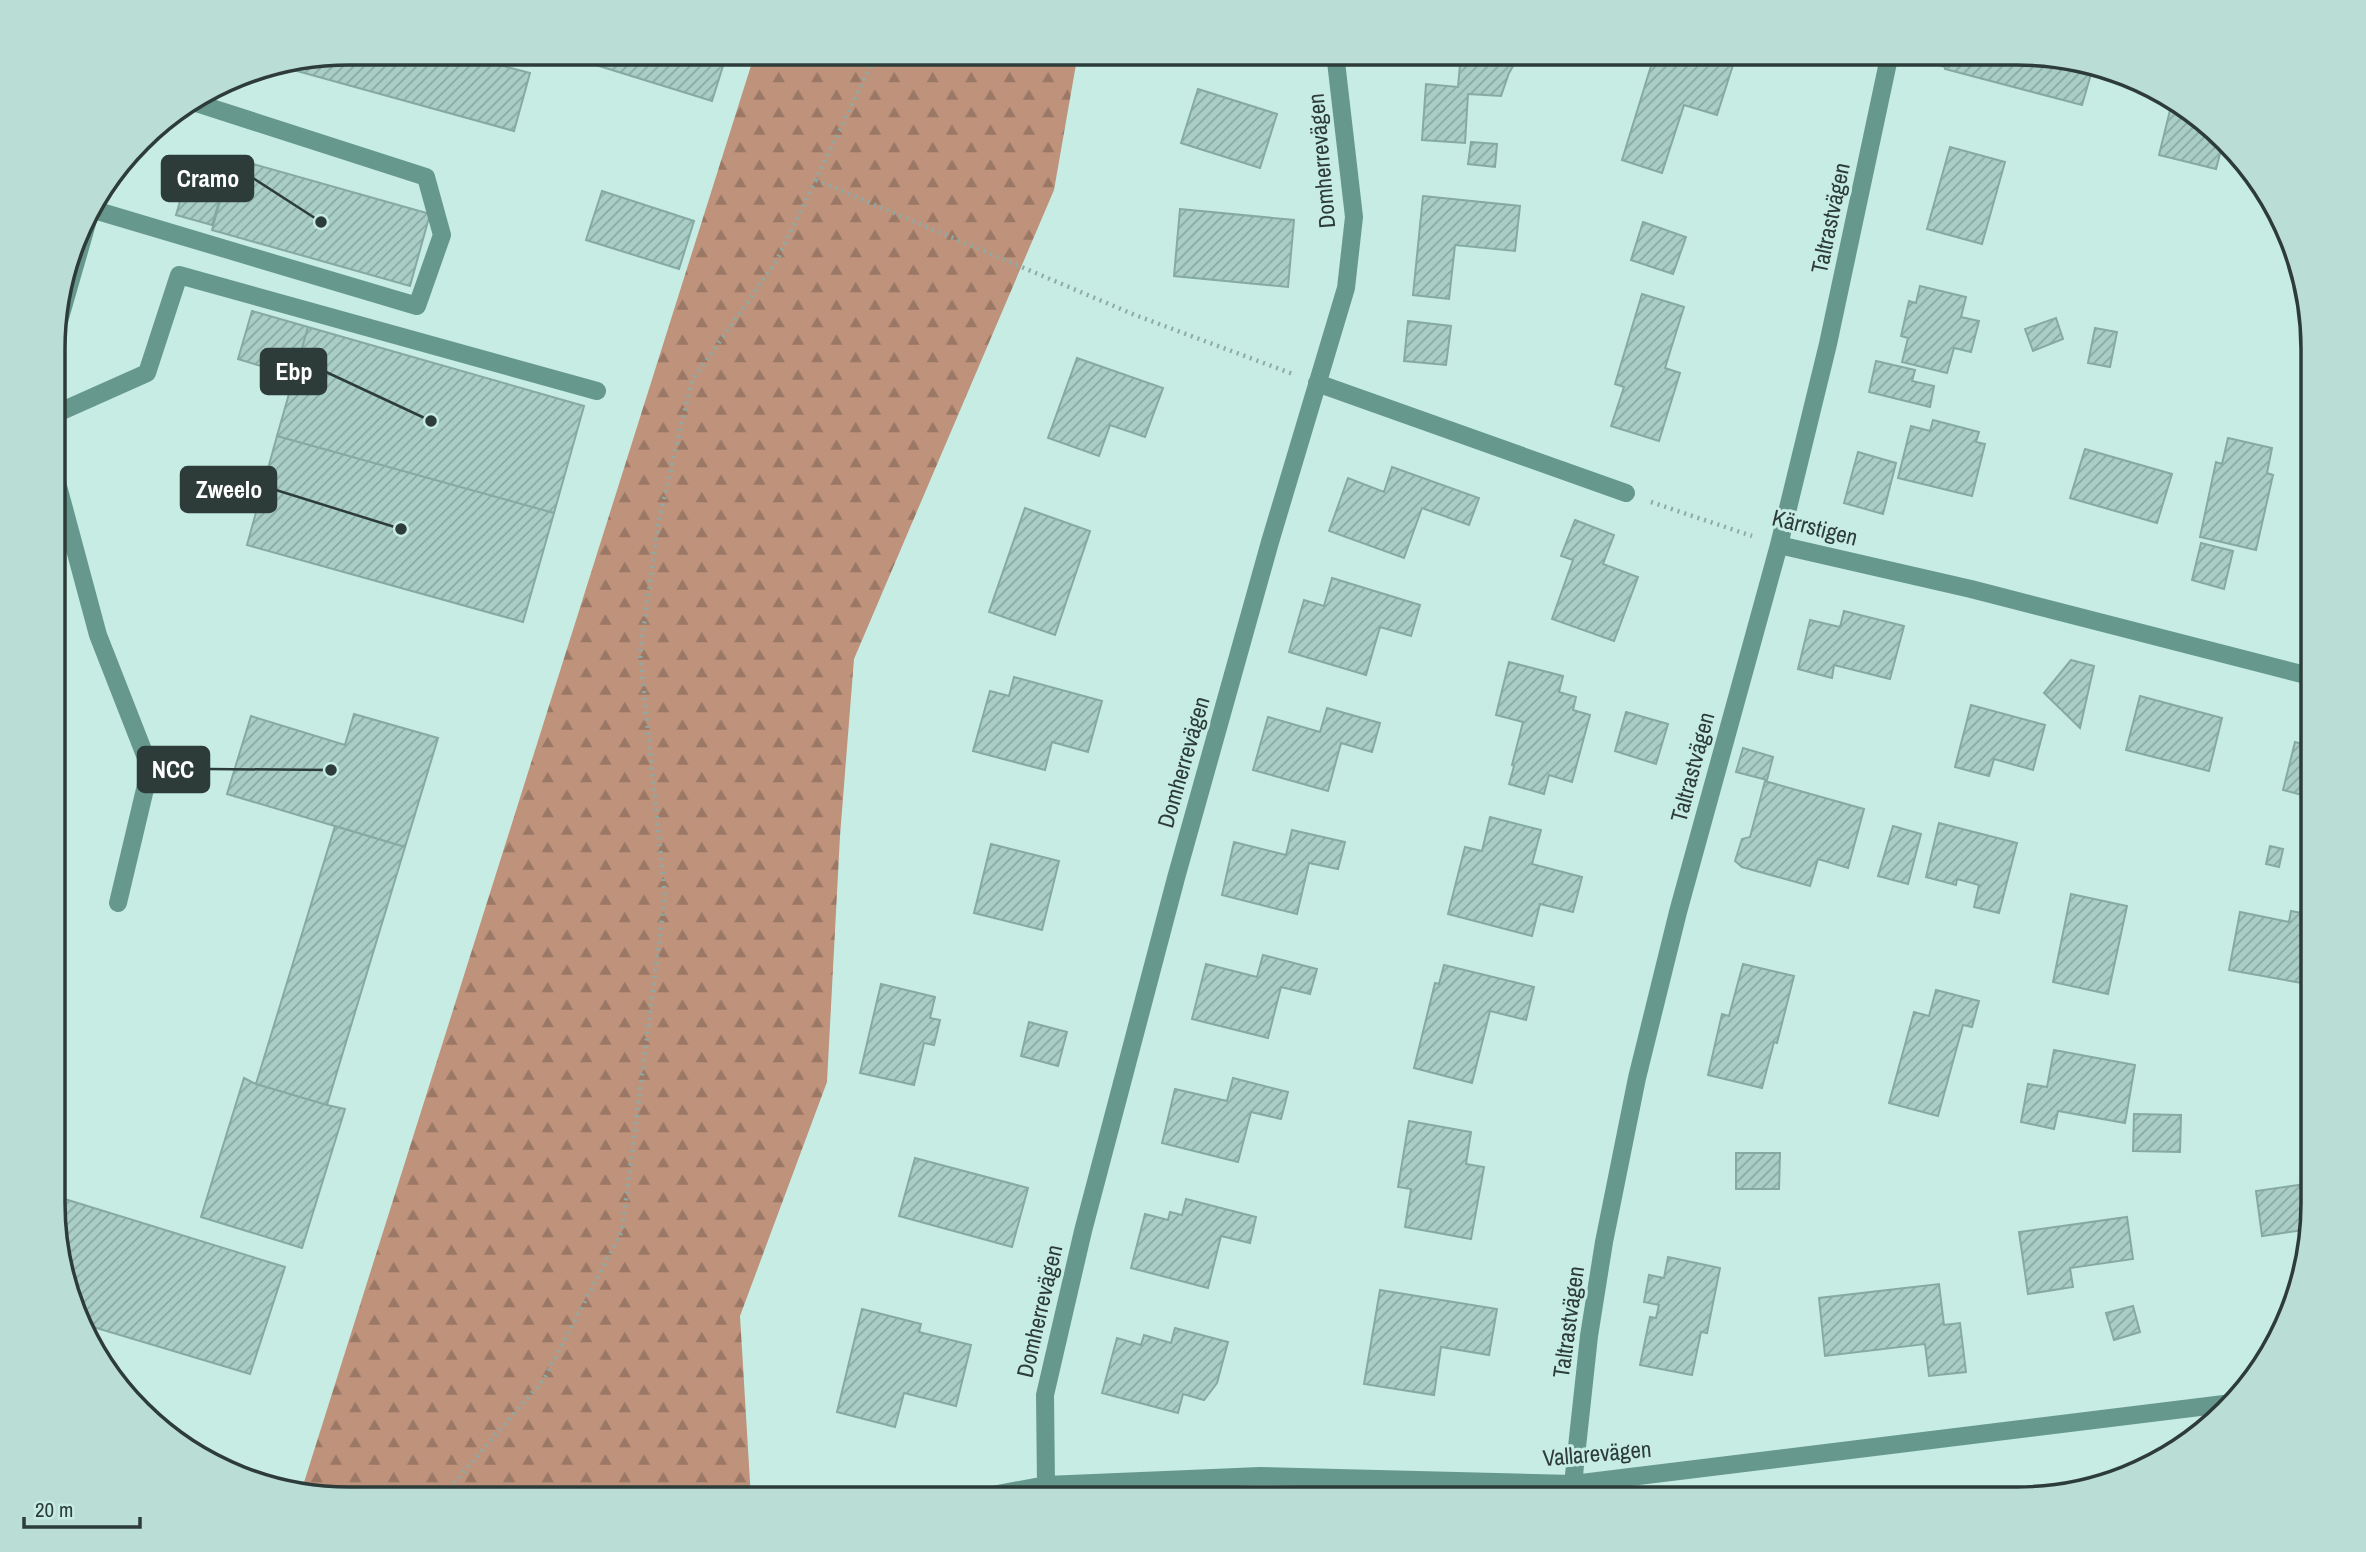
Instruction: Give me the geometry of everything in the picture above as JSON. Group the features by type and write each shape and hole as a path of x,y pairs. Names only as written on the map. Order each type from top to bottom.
{"street":[{"name":"Domherrevägen","path":"1046,1485 1045,1395 1083,1230 1176,878 1270,542 1346,288 1354,216 1337,65"},
{"name":"Taltrastvägen","path":"1573,1487 1591,1323 1604,1242 1640,1065 1675,925 1779,545 1828,344 1886,65"},
{"path":"101,211 417,306 442,235 426,177 203,105"},
{"path":"65,410 148,373 179,275 597,391"},
{"path":"1317,383 1626,494"},
{"path":"65,517 98,635 150,768 118,903"},
{"name":"Kärrstigen","path":"1779,545 1971,589 2301,674"},
{"name":"Vallarevägen","path":"1603,1487 2217,1405"},
{"name":"Vallarevägen","path":"1035,1487 1260,1476 1490,1487"}],"path":[{"path":"450,1487 544,1379 622,1231 665,896 640,653 659,520 692,380 776,262 871,65"},
{"path":"816,180 1135,316 1317,383"},
{"name":"Kärrstigen","path":"1626,494 1779,545"}],"green space":[{"path":"751,65 1076,65 1054,190 854,659 840,836 827,1082 740,1316 750,1487 331,1487 304,1484"}],"building":[{"path":"331,65 500,65 530,73 514,131 294,70"},
{"path":"596,65 723,65 712,101"},
{"path":"1460,65 1514,65 1501,96 1468,94 1465,143 1422,140 1426,84 1458,87"},
{"path":"1651,65 1733,65 1717,115 1684,105 1662,173 1622,160"},
{"path":"1939,65 2035,65 2091,74 2082,105"},
{"path":"1198,89 1277,114 1260,168 1181,143"},
{"path":"2170,110 2221,151 2216,169 2159,155"},
{"path":"1471,142 1497,144 1495,167 1468,164"},
{"path":"1950,147 2005,162 1982,244 1927,229"},
{"path":"193,157 229,168 212,225 176,215"},
{"path":"232,158 430,214 410,286 212,230"},
{"path":"602,191 694,221 679,269 586,240"},
{"path":"1423,196 1520,206 1515,251 1455,245 1449,299 1413,295"},
{"path":"1180,209 1294,220 1288,287 1174,276"},
{"path":"1643,222 1686,237 1673,274 1631,260"},
{"path":"1920,286 1966,297 1961,317 1979,321 1971,352 1954,348 1947,373 1902,362 1908,338 1901,336 1909,301 1916,303"},
{"path":"1642,294 1684,307 1665,368 1680,373 1659,441 1611,426 1624,387 1615,384"},
{"path":"252,311 308,327 294,376 238,359"},
{"path":"2056,318 2063,339 2033,351 2025,329"},
{"path":"1408,321 1451,326 1446,365 1404,361"},
{"path":"308,327 584,406 554,513 277,436"},
{"path":"2095,328 2117,332 2110,367 2088,363"},
{"path":"1077,358 1163,388 1145,437 1110,425 1099,456 1048,438"},
{"path":"1876,361 1915,370 1912,381 1934,386 1930,407 1869,392"},
{"path":"1933,420 1979,432 1976,442 1985,444 1972,496 1898,478 1911,426 1930,431"},
{"path":"277,436 554,513 523,622 247,545"},
{"path":"2228,438 2272,448 2267,473 2273,475 2256,550 2200,537 2216,462 2222,464"},
{"path":"2085,449 2172,474 2157,523 2070,498"},
{"path":"1858,452 1896,463 1883,514 1844,503"},
{"path":"1392,467 1479,498 1469,525 1422,508 1404,558 1329,531 1348,478 1384,492"},
{"path":"1025,508 1090,531 1055,635 989,612"},
{"path":"1575,520 1614,535 1603,564 1638,577 1614,641 1552,619 1573,560 1561,556"},
{"path":"2201,543 2233,551 2224,589 2192,580"},
{"path":"1332,578 1420,605 1411,636 1380,627 1366,675 1289,652 1304,600 1324,606"},
{"path":"1844,611 1904,626 1890,679 1834,665 1832,678 1798,669 1810,620 1840,627"},
{"path":"2071,660 2094,666 2080,728 2044,693"},
{"path":"1509,662 1563,676 1559,692 1576,697 1573,710 1590,715 1572,782 1549,775 1544,794 1509,784 1523,722 1496,715"},
{"path":"1014,677 1102,701 1088,752 1052,742 1045,770 973,751 990,691 1009,696"},
{"path":"2140,696 2222,718 2209,771 2126,750"},
{"path":"1971,705 2045,725 2033,770 1994,759 1989,776 1955,767"},
{"path":"1327,708 1380,723 1372,752 1341,743 1328,791 1253,770 1268,717 1320,732"},
{"path":"1626,712 1668,724 1656,764 1615,751"},
{"path":"354,714 438,738 405,847 227,794 251,716 345,745"},
{"path":"2295,742 2301,744 2301,795 2283,790"},
{"path":"1743,748 1773,757 1767,780 1736,772"},
{"path":"1765,781 1864,809 1848,868 1818,859 1810,886 1742,867 1735,861 1742,839 1750,837"},
{"path":"1490,817 1541,830 1532,864 1582,877 1573,912 1540,904 1532,936 1448,914 1465,847 1482,851"},
{"path":"1939,823 2017,843 1999,913 1974,907 1979,885 1957,879 1956,885 1926,877"},
{"path":"335,826 405,847 327,1105 256,1084"},
{"path":"1893,826 1921,834 1908,884 1878,876"},
{"path":"1292,830 1345,842 1338,869 1309,863 1297,914 1222,895 1234,842 1286,855"},
{"path":"991,844 1059,861 1042,930 974,913"},
{"path":"2270,846 2283,849 2279,867 2266,864"},
{"path":"2071,894 2127,906 2108,994 2053,982"},
{"path":"2291,911 2301,913 2301,983 2229,970 2240,912 2289,922"},
{"path":"1263,955 1317,969 1310,994 1281,987 1268,1038 1192,1019 1206,964 1257,977"},
{"path":"1743,964 1794,976 1762,1088 1708,1075 1722,1014 1729,1016"},
{"path":"1444,965 1534,987 1526,1020 1490,1011 1472,1083 1414,1068 1435,983 1439,984"},
{"path":"881,984 935,997 930,1018 940,1020 934,1045 924,1043 914,1085 860,1073"},
{"path":"1936,990 1979,1001 1972,1027 1963,1025 1938,1116 1889,1103 1914,1012 1929,1016"},
{"path":"1029,1022 1067,1032 1058,1066 1021,1056"},
{"path":"2054,1050 2135,1065 2125,1123 2058,1111 2054,1129 2021,1122 2028,1084 2047,1087"},
{"path":"244,1078 256,1084 345,1109 302,1248 201,1217"},
{"path":"1233,1078 1288,1092 1281,1119 1251,1112 1238,1162 1162,1143 1175,1089 1227,1101"},
{"path":"2134,1114 2181,1115 2180,1152 2133,1151"},
{"path":"1409,1121 1471,1132 1466,1164 1484,1167 1471,1239 1405,1227 1411,1189 1398,1187"},
{"path":"1736,1153 1780,1153 1779,1189 1736,1189"},
{"path":"915,1158 1028,1188 1012,1247 899,1216"},
{"path":"2301,1185 2300,1231 2262,1236 2256,1191"},
{"path":"65,1199 285,1267 250,1374 93,1327 70,1258"},
{"path":"1186,1199 1256,1217 1250,1243 1221,1236 1208,1288 1131,1268 1145,1214 1168,1220 1170,1212 1182,1215"},
{"path":"2127,1217 2133,1259 2070,1268 2073,1287 2028,1294 2019,1232"},
{"path":"1668,1257 1720,1268 1707,1333 1701,1332 1692,1375 1640,1365 1650,1317 1656,1318 1659,1305 1644,1302 1649,1275 1664,1278"},
{"path":"1939,1284 1944,1325 1960,1323 1966,1372 1929,1376 1925,1344 1825,1356 1819,1298"},
{"path":"1380,1290 1497,1309 1489,1355 1441,1347 1434,1395 1364,1384"},
{"path":"2133,1306 2140,1332 2114,1340 2106,1313"},
{"path":"862,1309 921,1324 919,1332 971,1345 956,1406 904,1393 895,1427 837,1412"},
{"path":"1175,1328 1228,1342 1217,1383 1204,1400 1183,1394 1178,1413 1102,1393 1117,1338 1141,1345 1144,1335 1171,1343"}],"place":[{"name":"Cramo","path":"321,222"},
{"name":"Ebp","path":"431,421"},
{"name":"Zweelo","path":"401,529"},
{"name":"NCC","path":"331,770"}]}
